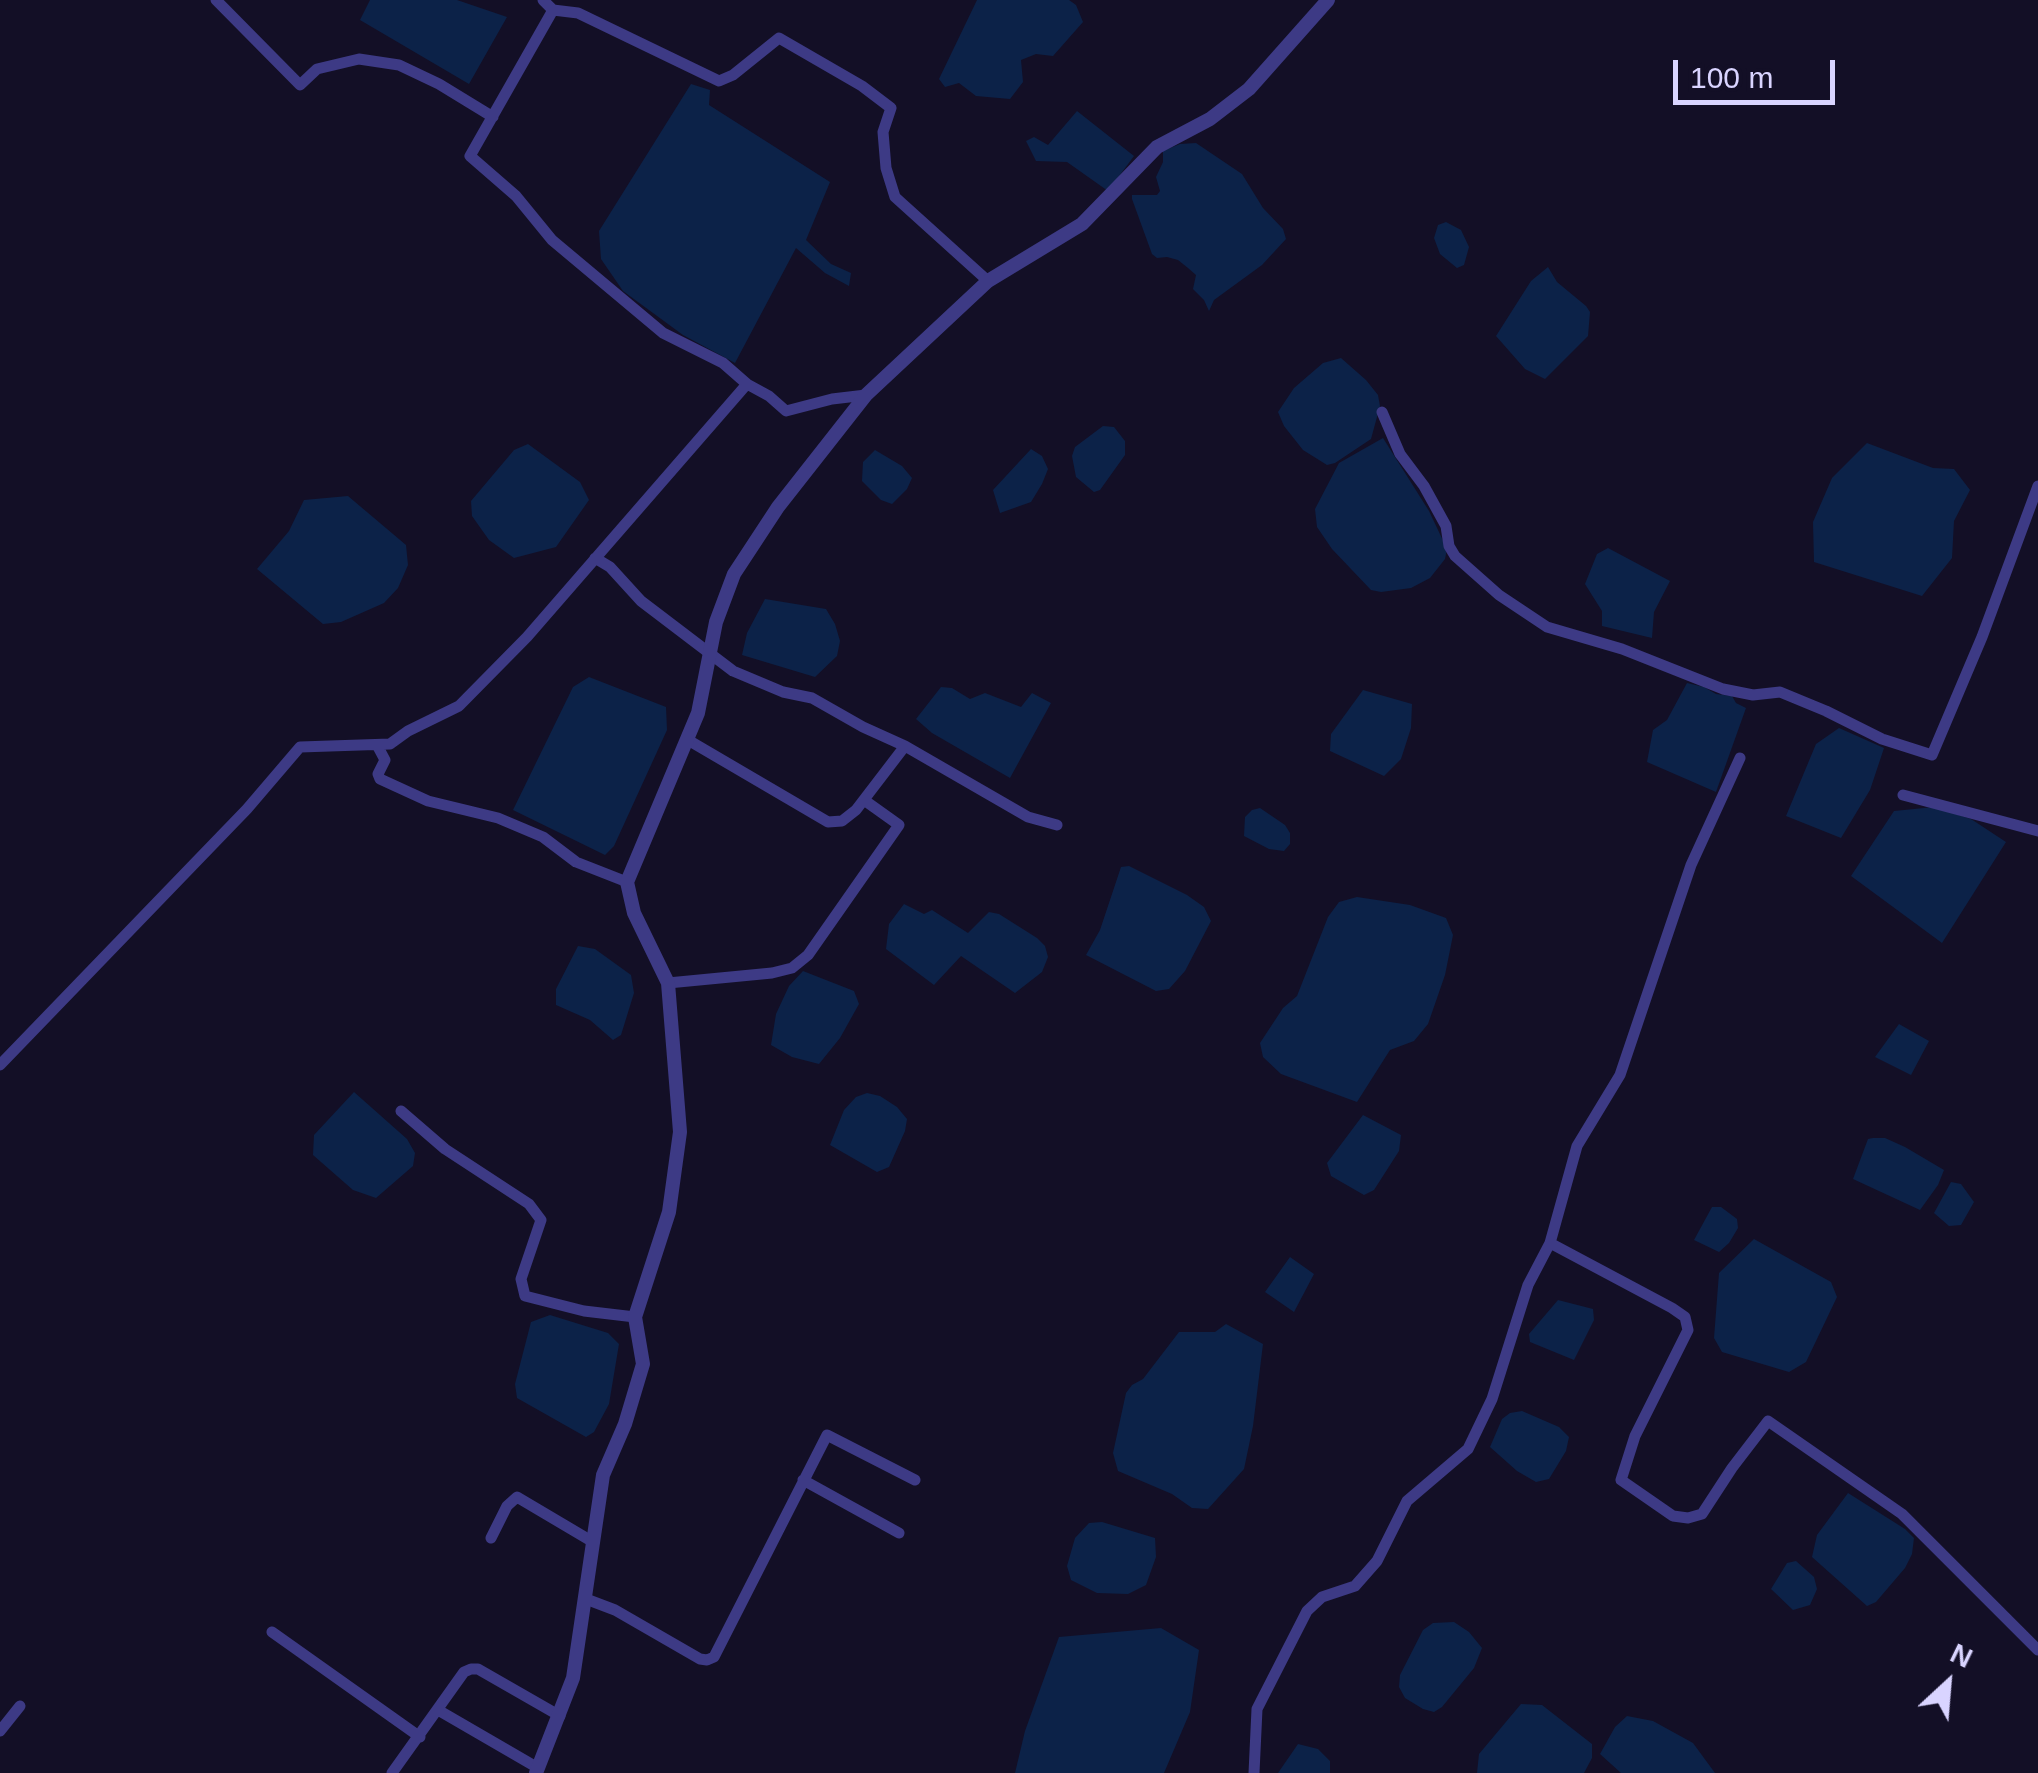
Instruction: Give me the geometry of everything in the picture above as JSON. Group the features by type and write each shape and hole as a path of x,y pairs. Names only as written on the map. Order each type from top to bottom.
{"street":[{"path":"216,0 300,84 317,69 359,59 399,65 493,117"},
{"path":"542,0 553,10 578,14 719,81 733,75 778,38 862,86 891,108 884,132 886,168 895,197 988,281"},
{"path":"438,1710 537,1770 572,1678 603,1475 625,1424 643,1364 635,1316 669,1212 680,1132 668,982 634,913 628,882 698,713 716,622 734,574 778,507 866,395 988,281 1082,224 1157,147 1210,119 1249,89 1328,0"},
{"path":"553,10 470,156 516,196 552,240 663,333 723,363 786,412 832,399 866,395"},
{"path":"0,1066 247,809 300,747 390,744 459,706 526,636 747,384"},
{"path":"1382,412 1400,454 1446,526 1454,556 1498,595 1548,627 1622,648 1724,689 1753,695 1780,692 1882,739 1932,755 1982,637 2038,486"},
{"path":"595,558 642,601 732,671 782,692 812,698 1028,816 1056,826"},
{"path":"688,740 828,822 842,822 906,746"},
{"path":"377,745 385,760 378,774 380,779 428,800 498,818 543,837 576,862 628,882"},
{"path":"1254,1773 1257,1710 1307,1610 1322,1596 1355,1586 1377,1561 1406,1501 1468,1450 1492,1398 1528,1285 1550,1242 1577,1146 1620,1076 1690,865 1740,758"},
{"path":"1904,796 2038,831"},
{"path":"668,982 772,973 792,968 808,955 899,825 864,800"},
{"path":"400,1111 445,1148 530,1204 542,1220 520,1279 525,1296 584,1311 635,1316"},
{"path":"1550,1242 1672,1308 1684,1317 1688,1330 1635,1436 1621,1480 1673,1516 1688,1518 1702,1514 1768,1420 1902,1514 2038,1650"},
{"path":"586,1598 700,1659 714,1657 827,1435 915,1480"},
{"path":"803,1480 898,1533"},
{"path":"491,1538 507,1506 517,1496 592,1542"},
{"path":"272,1632 420,1737"},
{"path":"392,1773 464,1672 471,1669 560,1716"},
{"path":"0,1732 20,1706"}],"water":[{"path":"370,0 457,0 507,17 469,84 360,20"},
{"path":"977,0 1069,0 1076,5 1083,22 1053,56 1036,54 1021,60 1023,82 1010,99 976,96 959,83 945,87 939,79"},
{"path":"691,84 710,90 709,105 830,182 806,240 831,264 851,273 849,286 825,273 796,248 735,363 683,335 623,291 601,259 599,231"},
{"path":"1077,111 1134,156 1108,191 1067,162 1036,161 1026,141 1034,137 1048,145"},
{"path":"1196,143 1242,174 1263,208 1283,229 1286,239 1262,265 1214,300 1209,311 1193,289 1196,275 1178,260 1152,254 1132,199 1132,195 1157,195 1160,191 1156,177 1163,151"},
{"path":"1446,222 1461,230 1469,247 1464,265 1457,268 1440,254 1434,238 1438,225"},
{"path":"1548,267 1557,282 1590,312 1588,336 1545,379 1525,369 1496,336 1531,281"},
{"path":"1341,358 1366,380 1378,395 1380,406 1371,439 1327,465 1303,450 1278,412 1294,388 1323,363"},
{"path":"1103,426 1114,427 1125,441 1125,455 1100,490 1094,492 1076,477 1072,456 1075,447"},
{"path":"1383,438 1429,511 1447,549 1445,559 1430,578 1411,588 1381,592 1371,590 1332,549 1317,527 1315,509 1339,463"},
{"path":"1867,443 1933,468 1954,469 1970,490 1954,521 1952,558 1922,596 1814,562 1813,522 1832,478"},
{"path":"528,444 580,482 589,500 556,547 514,558 489,540 472,516 471,501 514,450"},
{"path":"1031,449 1042,456 1048,469 1042,484 1031,502 1000,513 993,490"},
{"path":"875,450 902,466 912,478 892,504 881,500 862,481 863,462"},
{"path":"348,496 406,545 408,565 398,588 384,603 341,622 323,624 257,569 289,531 304,500"},
{"path":"1608,548 1670,581 1654,612 1652,638 1602,626 1602,611 1585,584 1597,554"},
{"path":"765,599 826,609 840,641 837,656 815,677 742,655 747,633"},
{"path":"589,677 666,707 667,730 614,846 605,855 513,810 573,687"},
{"path":"1687,683 1732,696 1746,708 1716,792 1647,762 1653,730 1667,720"},
{"path":"941,687 952,688 970,699 985,693 1021,707 1032,693 1051,703 1010,778 932,733 916,719"},
{"path":"1363,690 1412,704 1411,728 1401,759 1384,776 1330,751 1331,734"},
{"path":"1839,728 1884,748 1870,790 1841,838 1786,816 1816,744"},
{"path":"1934,807 1971,819 2006,842 1942,943 1851,876 1894,811"},
{"path":"1260,808 1290,833 1290,844 1284,851 1269,849 1244,836 1245,817"},
{"path":"1129,866 1187,895 1204,907 1211,921 1185,971 1169,989 1156,991 1086,955 1100,930 1121,867"},
{"path":"1357,897 1410,905 1446,918 1453,935 1445,975 1428,1024 1414,1041 1390,1050 1357,1102 1281,1074 1263,1057 1260,1043 1283,1008 1297,996 1328,917 1339,902"},
{"path":"904,904 924,914 932,910 968,933 989,912 999,914 1045,946 1048,957 1042,972 1015,993 961,956 934,985 886,949 889,924"},
{"path":"578,946 595,949 631,975 634,993 621,1035 613,1040 590,1020 556,1005 556,989"},
{"path":"803,971 854,991 859,1004 840,1038 819,1064 792,1057 771,1045 776,1014 789,986"},
{"path":"1899,1024 1929,1041 1911,1075 1875,1057"},
{"path":"354,1092 407,1139 415,1153 413,1166 376,1198 353,1190 313,1155 314,1135"},
{"path":"867,1093 897,1107 907,1119 889,1167 877,1172 830,1145 844,1110 856,1097"},
{"path":"1363,1115 1401,1135 1399,1151 1374,1190 1364,1195 1331,1176 1327,1163"},
{"path":"1885,1138 1944,1170 1920,1210 1853,1179 1868,1139"},
{"path":"1951,1182 1961,1184 1974,1202 1961,1225 1949,1226 1934,1213"},
{"path":"1712,1207 1721,1207 1737,1219 1738,1228 1719,1252 1694,1240"},
{"path":"1754,1239 1831,1282 1837,1297 1806,1362 1789,1372 1722,1352 1714,1338 1719,1273"},
{"path":"1290,1257 1314,1274 1294,1312 1265,1292"},
{"path":"1558,1300 1593,1309 1594,1320 1574,1360 1530,1342 1529,1334"},
{"path":"550,1315 608,1333 619,1344 609,1404 594,1432 586,1437 517,1398 515,1384 531,1322"},
{"path":"1226,1324 1263,1344 1253,1426 1244,1469 1208,1509 1192,1508 1172,1494 1118,1471 1113,1453 1126,1393 1132,1385 1143,1379 1179,1332 1215,1332"},
{"path":"1522,1411 1559,1427 1569,1437 1566,1451 1549,1479 1536,1482 1490,1447 1502,1419"},
{"path":"1848,1493 1914,1538 1905,1568 1876,1602 1867,1606 1812,1557 1817,1535"},
{"path":"1102,1522 1155,1538 1156,1557 1146,1585 1128,1594 1097,1593 1071,1580 1067,1566 1075,1538 1089,1523"},
{"path":"1796,1561 1814,1577 1817,1589 1810,1605 1793,1610 1771,1589 1787,1563"},
{"path":"1454,1622 1482,1648 1474,1668 1442,1707 1434,1712 1423,1709 1405,1698 1399,1687 1400,1675 1423,1630 1433,1623"},
{"path":"1161,1628 1199,1650 1190,1712 1164,1773 1015,1773 1025,1731 1059,1637"},
{"path":"1521,1704 1542,1705 1592,1744 1592,1758 1584,1773 1477,1773 1479,1754"},
{"path":"1627,1716 1653,1721 1693,1743 1715,1773 1621,1773 1600,1754 1615,1727"},
{"path":"1298,1744 1318,1749 1330,1761 1330,1773 1278,1773"}]}
